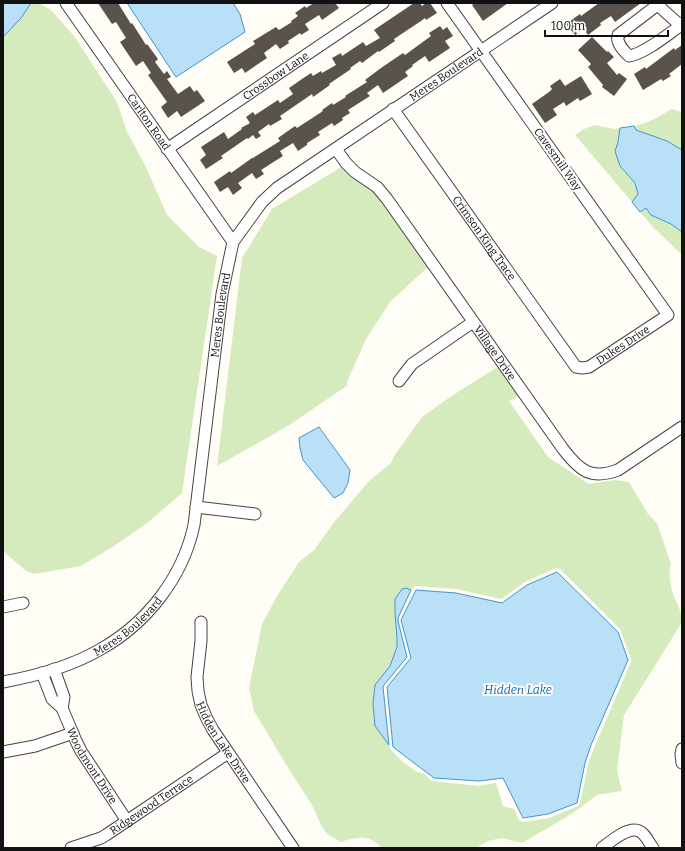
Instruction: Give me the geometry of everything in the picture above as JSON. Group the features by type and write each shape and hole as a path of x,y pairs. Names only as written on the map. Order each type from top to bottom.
{"street":[{"name":"Carlton Road","path":"66,3 233,242"},
{"name":"Crossbow Lane","path":"167,149 383,3"},
{"name":"Cavesmill Way","path":"448,3 668,315"},
{"name":"Meres Boulevard","path":"3,682 54,669 87,656 110,644 136,624 155,604 170,583 184,556 192,532 222,294 233,242 259,206 277,188 552,3"},
{"path":"658,4 681,25 648,48 629,56 619,44 617,37 658,4"},
{"name":"Crimson King Trace","path":"393,110 576,367"},
{"name":"Village Drive","path":"336,149 346,163 355,172 377,187 387,199 576,465 592,474 618,470 682,427"},
{"name":"Dukes Drive","path":"576,367 589,367 668,315"},
{"path":"399,381 412,364 473,322"},
{"path":"196,507 255,514"},
{"path":"3,607 23,602"},
{"name":"Hidden Lake Drive","path":"201,622 201,641 197,677 199,698 207,719 228,753 293,848"},
{"name":"Woodmont Drive","path":"54,669 64,696 62,708"},
{"name":"Woodmont Drive","path":"42,673 52,699 62,708 85,758 127,821"},
{"path":"3,752 35,746 73,733"},
{"path":"682,749 682,763"},
{"name":"Ridgewood Terrace","path":"71,848 101,838 228,753"},
{"path":"602,848 624,832 629,831 639,831 644,834 653,848"}],"green space":[{"path":"31,3 39,3 51,10 74,36 117,102 127,132 144,163 167,215 199,247 217,256 182,493 146,524 81,566 34,574 26,571 3,551 3,37 21,18"},
{"path":"671,109 682,112 682,150 667,141 636,130 634,126 662,115"},
{"path":"595,125 614,129 620,128 615,151 620,166 635,183 638,194 632,202 575,135 584,129"},
{"path":"343,166 379,195 429,266 390,302 366,339 347,382 348,385 288,426 217,466 242,258 272,209"},
{"path":"646,208 651,215 671,224 682,232 682,255 640,212"},
{"path":"499,366 520,395 509,401 548,457 589,484 615,480 629,482 648,514 657,523 671,564 669,574 673,595 681,613 682,622 624,715 617,771 622,791 597,795 573,813 522,843 502,838 488,841 476,848 382,848 372,840 363,838 341,842 327,834 321,825 312,805 254,711 249,688 262,624 277,596 299,562 314,550 335,521 369,481 391,463 394,456 422,417 450,397","holes":["556,568 560,569 620,629 631,662 588,764 580,804 549,818 523,822 519,820 514,809 503,806 496,783 479,786 432,781 424,774 417,772 404,763 391,750 375,726 373,704 375,685 390,666 397,647 395,599 406,588 411,590 415,586 456,589 501,599 525,582"]}],"water":[{"path":"3,3 31,3 21,18 3,37"},
{"path":"127,3 233,3 240,14 245,32 176,77"},
{"path":"634,126 636,130 667,141 682,150 682,232 671,224 651,215 646,208 640,212 632,202 638,194 635,183 620,166 615,151 620,128"},
{"path":"319,427 350,470 348,483 343,493 334,498 303,460 300,448 299,438"},
{"name":"Hidden Lake","path":"557,572 618,632 628,660 591,745 585,763 577,803 548,814 523,818 503,778 479,781 434,778 393,747 387,687 411,658 401,620 416,590 456,593 502,603 527,585"},
{"path":"406,588 411,590 398,621 407,657 383,687 389,745 375,726 373,704 375,685 390,666 397,647 395,599 402,589"}],"building":[{"path":"98,3 118,3 146,45 147,44 158,59 155,62 164,74 167,71 171,77 167,79 178,94 190,86 194,92 197,90 205,101 181,117 177,111 168,118 161,107 167,102 148,75 151,73 143,61 136,66 120,42 126,38 116,22 112,24"},
{"path":"314,3 335,3 339,8 322,20 319,15 305,24 309,30 301,35 300,33 288,41 289,43 280,49 276,44 264,53 267,58 245,73 242,68 234,73 227,62 255,44 253,41 276,27 279,30 292,22 291,21 298,16 295,13 305,6 306,8"},
{"path":"414,3 420,3 422,6 426,3 430,3 437,13 426,20 425,18 394,39 395,41 379,52 378,51 362,63 360,61 350,68 351,69 313,97 312,94 280,116 282,119 270,126 269,124 258,132 261,136 256,139 253,135 248,139 247,138 221,156 223,158 206,169 200,160 206,155 201,147 224,132 228,139 242,129 241,128 250,123 246,117 253,112 255,115 278,100 280,103 293,94 289,88 302,79 311,73 313,76 336,65 332,58 341,53 342,56 363,42 366,46 380,38 374,30"},
{"path":"475,3 508,3 483,21 472,5"},
{"path":"599,3 641,3 615,22 611,16 600,23 601,25 588,35 584,29 575,35 566,24 580,14 581,16"},
{"path":"440,26 443,30 447,27 453,36 445,41 450,48 429,62 425,56 405,72 408,76 383,93 378,85 367,93 370,96 348,110 350,113 342,118 343,120 334,126 332,123 318,132 320,135 298,151 293,143 280,151 283,156 261,170 264,174 256,179 252,173 238,183 242,188 233,195 228,187 220,192 214,182 230,171 231,173 280,141 278,138 295,126 297,128 323,111 322,110 332,103 333,105 346,97 345,96 367,82 365,80 381,68 403,53 405,55 431,36 429,33"},
{"path":"592,37 614,57 607,63 617,75 619,73 627,79 614,96 602,87 603,85 588,67 591,64 578,50"},
{"path":"682,45 682,64 669,74 671,76 663,81 661,79 643,90 634,74 645,67 646,69 674,48 675,50"},
{"path":"581,76 592,94 580,101 578,98 566,106 564,102 553,109 557,115 545,123 532,104 549,92 552,89 550,86 560,79 565,86"}]}
